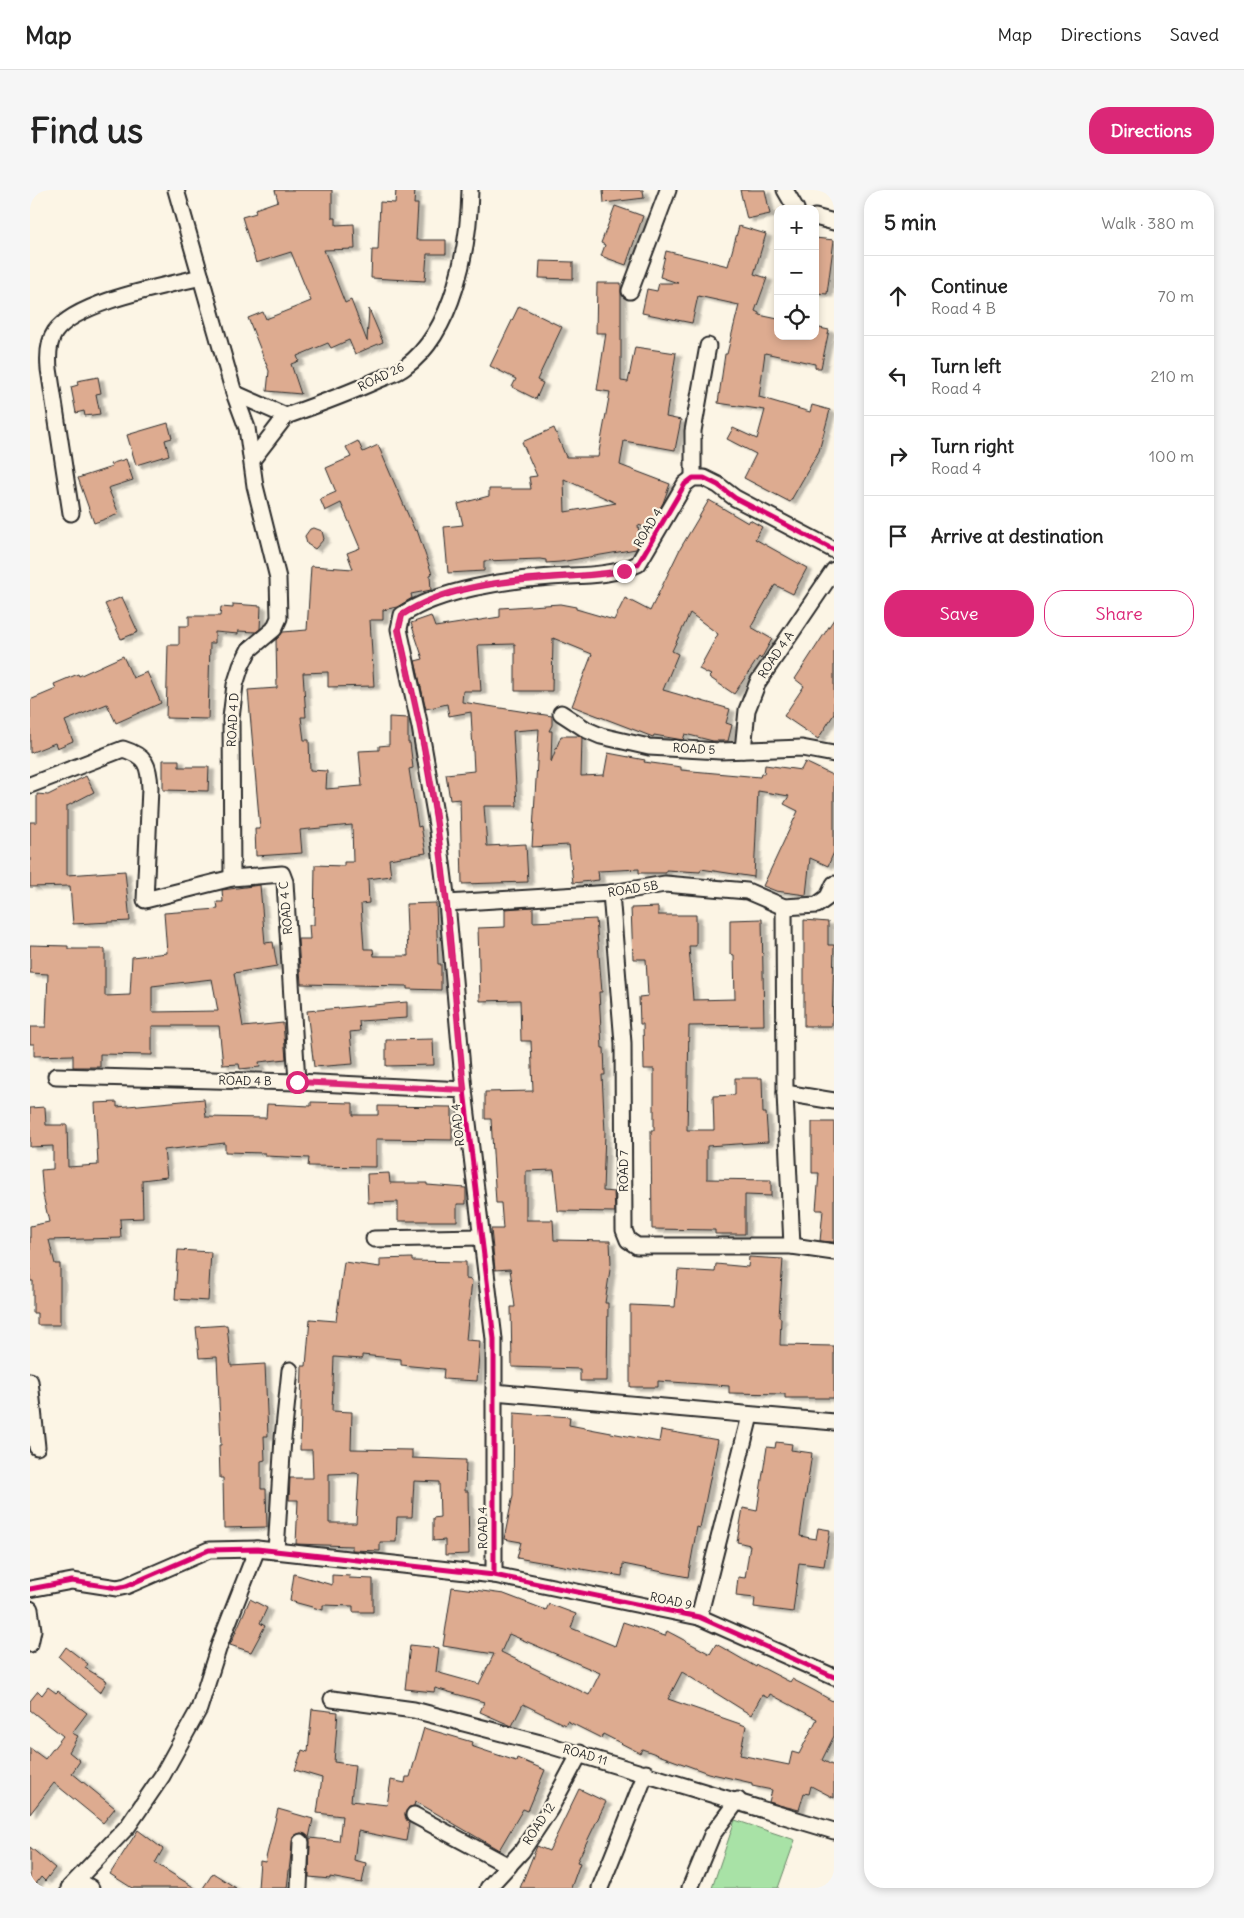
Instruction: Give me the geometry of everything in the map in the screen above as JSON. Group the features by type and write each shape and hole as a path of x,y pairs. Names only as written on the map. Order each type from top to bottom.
{"street":[{"name":"ROAD 4 D","path":"176,190 234,393 247,428 255,486 263,510 266,538 278,578 279,618 274,629 249,650 240,666 235,685 231,718 232,878"},
{"name":"ROAD 26","path":"286,416 336,399 405,367 431,342 448,307 462,259 470,190"},
{"path":"630,291 668,190"},
{"path":"785,190 794,205"},
{"path":"819,218 834,222"},
{"path":"71,513 49,369 48,354 55,332 74,317 120,297 201,277"},
{"path":"708,346 694,431 693,478 704,478 718,484 734,498 834,550"},
{"path":"234,393 286,416 252,460"},
{"name":"ROAD 4","path":"494,1575 494,1339 464,1090 447,903 426,759 398,630 402,615 416,606 446,595 485,586 543,578 624,571 638,564 685,484 693,478"},
{"name":"ROAD 4 A","path":"743,750 747,710 758,682 834,570"},
{"name":"ROAD 5","path":"561,713 587,730 601,736 649,747 743,750 802,748 834,754"},
{"name":"ROAD 4 C","path":"30,785 123,749 137,753 149,770 150,788 145,900 232,878 272,873 282,874 285,882 297,1082"},
{"name":"ROAD 5B","path":"447,903 611,893 665,884 747,891 784,907 817,905 828,897 834,884"},
{"name":"ROAD 7","path":"611,893 623,1043 624,1230 628,1240 637,1246 792,1246 834,1252"},
{"path":"784,907 785,1093 792,1246"},
{"name":"ROAD 4 B","path":"56,1076 297,1082 464,1090"},
{"path":"785,1093 834,1101"},
{"path":"374,1239 481,1237"},
{"path":"276,1551 283,1438 290,1370"},
{"path":"30,1381 37,1447"},
{"path":"494,1392 834,1422"},
{"path":"699,1617 750,1416"},
{"path":"73,1884 128,1826 150,1797 199,1708 219,1646 257,1549"},
{"name":"ROAD 9","path":"30,1589 72,1580 117,1588 126,1586 209,1550 257,1549 360,1560 494,1575 699,1617 834,1677"},
{"path":"30,1609 33,1630 30,1644"},
{"name":"ROAD 11","path":"332,1699 414,1710 580,1753 834,1831"},
{"name":"ROAD 12","path":"488,1888 522,1851 550,1809 580,1753"},
{"path":"600,1888 646,1773"},
{"path":"690,1888 712,1835 738,1800"},
{"path":"414,1814 508,1866"},
{"path":"299,1888 301,1842"},
{"path":"73,1884 91,1888"}],"green space":[{"path":"735,1820 795,1840 778,1888 712,1888"}],"building":[{"path":"275,190 332,190 332,218 336,218 336,225 354,224 355,249 324,250 345,303 351,300 367,341 369,309 383,342 355,354 349,340 331,348 328,343 297,356 299,361 291,364 301,394 267,391 269,371 248,318 263,312 266,319 311,301 291,252 256,263 242,217 256,213 255,209 278,201"},
{"path":"396,190 415,190 414,204 418,204 416,240 446,240 446,254 427,254 425,281 371,278 372,250 378,250 380,202 395,203"},
{"path":"603,190 643,190 644,198 604,203"},
{"path":"740,190 765,190 770,214 747,219"},
{"path":"615,206 643,216 626,265 601,256 605,245 601,243"},
{"path":"739,226 766,234 754,274 767,278 755,311 759,315 774,318 774,340 819,340 819,328 829,330 821,368 815,368 815,364 765,353 759,397 810,412 812,405 830,410 819,451 790,502 744,478 756,454 727,439 733,428 757,439 765,410 718,403 725,354 727,354 739,305 698,296 692,323 642,313 647,289 657,291 659,283 678,283 660,277 666,251 728,266"},
{"path":"819,238 834,240 827,294 819,293"},
{"path":"540,261 573,262 573,279 539,278"},
{"path":"597,283 621,283 621,381 628,382 635,347 676,353 666,417 681,420 675,450 624,441 620,465 670,484 663,503 648,528 638,525 640,542 636,549 560,562 546,563 546,560 540,559 484,561 484,571 448,573 444,527 463,525 458,504 489,496 489,489 531,489 529,477 537,476 522,442 554,428 566,457 598,457 610,392 597,390 606,333 596,333","holes":["564,479 616,503 565,512"]},
{"path":"519,306 562,327 537,380 543,383 536,399 512,387 516,379 490,366"},
{"path":"98,377 101,393 96,394 100,414 85,416 84,411 76,413 71,387 78,385 77,381"},
{"path":"168,423 172,438 165,440 169,455 136,465 127,435"},
{"path":"358,441 363,452 378,445 415,531 417,530 432,574 430,575 431,590 411,594 412,598 397,607 383,610 383,620 370,620 374,686 328,687 328,672 303,673 306,717 301,717 304,740 309,740 310,770 327,771 326,789 362,786 359,751 379,750 379,746 389,745 389,717 408,718 408,743 410,743 413,768 409,769 418,827 421,826 426,853 389,859 391,876 368,879 369,903 361,904 364,949 373,949 374,956 408,956 406,904 436,903 438,964 441,964 441,990 407,989 407,986 301,984 298,939 310,939 309,925 314,925 315,865 344,866 344,862 353,862 352,825 300,830 302,853 256,856 255,829 260,829 248,690 277,688 276,640 283,632 307,630 311,566 353,569 347,553 360,548 341,503 325,511 320,499 336,492 326,468 351,457 346,447"},
{"path":"126,459 133,480 108,488 119,514 94,523 78,478 112,467 110,464"},
{"path":"709,500 748,523 750,520 762,527 755,539 807,568 793,594 775,585 751,627 772,639 761,659 759,657 734,694 709,677 711,675 699,669 718,634 690,613 672,651 678,654 663,690 730,709 726,723 732,725 728,741 713,741 685,734 683,740 654,735 653,737 572,706 592,654 553,638 552,691 515,691 515,644 478,645 481,691 463,691 462,702 552,716 552,725 549,731 552,731 551,762 561,736 580,736 582,738 581,776 604,775 608,753 645,760 644,762 681,767 681,770 760,777 761,774 764,774 765,765 801,770 805,762 834,776 834,852 828,866 810,858 806,895 776,891 763,886 798,811 784,804 789,796 758,791 754,877 701,869 700,872 666,870 666,873 639,873 639,869 598,871 599,880 573,883 569,845 532,847 539,729 513,731 517,806 484,806 487,846 526,844 528,882 462,884 460,799 450,800 446,774 474,771 471,712 449,716 447,704 426,709 415,661 423,659 411,623 431,616 435,627 500,617 500,608 560,604 576,607 576,609 614,620 625,598 650,611 680,549"},
{"path":"314,528 322,531 324,539 315,549 307,544 305,536 310,529"},
{"path":"122,597 138,632 121,639 105,604"},
{"path":"233,604 261,606 260,629 256,632 238,631 238,634 215,632 215,643 210,643 208,719 166,718 168,645 179,645 179,626 189,626 189,616 220,616 221,607 233,608"},
{"path":"834,619 834,714 818,739 784,716 804,686 795,679"},
{"path":"123,656 133,678 147,672 161,703 116,723 107,704 65,721 73,741 57,748 55,743 30,753 30,700 56,689 54,684 78,674 79,676"},
{"path":"163,760 179,760 179,767 209,767 208,791 163,790"},
{"path":"86,776 94,792 67,806 67,875 125,871 130,921 73,924 70,886 30,887 30,822 37,822 37,794 48,795"},
{"path":"260,885 265,943 273,942 277,966 234,973 243,1027 283,1023 286,1059 259,1062 260,1067 240,1069 239,1064 223,1065 219,1026 152,1026 152,1055 100,1054 100,1067 73,1067 73,1055 34,1056 34,1044 30,1044 30,1027 46,1027 48,974 30,973 30,945 68,946 68,949 105,949 105,996 130,995 132,957 167,953 164,913 218,909 217,902 223,902 222,890","holes":["212,979 218,1011 152,1012 152,986"]},
{"path":"533,907 533,922 596,919 602,992 599,992 605,1075 602,1075 605,1132 603,1191 614,1192 615,1212 558,1211 554,1170 526,1171 526,1220 553,1220 554,1240 610,1241 611,1263 605,1303 608,1303 607,1381 580,1381 580,1369 512,1367 511,1307 515,1307 510,1269 495,1270 491,1229 503,1229 501,1203 496,1203 491,1119 485,1119 485,1092 533,1091 531,1041 521,1041 520,1000 480,1001 478,928 505,927 505,909"},
{"path":"658,907 658,915 696,915 696,946 689,946 693,1000 735,999 734,955 730,954 730,920 762,919 764,1025 689,1026 687,1130 714,1130 713,1096 735,1095 735,1078 762,1078 763,1113 766,1113 768,1142 707,1146 707,1179 771,1180 771,1196 745,1195 745,1234 715,1234 715,1230 652,1229 651,1130 654,1130 654,1069 644,1069 643,1024 640,1024 639,997 648,996 646,959 633,959 631,908"},
{"path":"804,920 828,922 828,945 834,945 832,1026 804,1026"},
{"path":"407,1002 407,1018 359,1021 360,1031 350,1032 353,1064 314,1067 307,1011"},
{"path":"433,1039 434,1065 386,1066 386,1040"},
{"path":"204,1099 206,1117 266,1118 267,1104 311,1106 311,1102 353,1103 353,1115 378,1115 378,1106 452,1107 452,1140 376,1139 376,1167 308,1166 309,1158 265,1156 265,1153 225,1152 225,1143 164,1150 167,1177 142,1180 143,1218 120,1219 121,1238 49,1240 55,1264 60,1264 60,1325 37,1325 37,1313 33,1313 33,1281 30,1281 30,1226 49,1222 43,1195 41,1170 53,1169 53,1146 30,1147 30,1108 45,1107 46,1125 67,1125 68,1167 98,1165 95,1103 117,1102 117,1107"},
{"path":"812,1122 834,1122 834,1242 820,1241 823,1210 816,1210 819,1173 812,1173"},
{"path":"389,1173 390,1183 427,1183 427,1185 466,1188 466,1204 457,1204 457,1221 398,1221 398,1202 368,1203 367,1174"},
{"path":"178,1250 211,1252 208,1301 175,1299"},
{"path":"749,1257 783,1259 779,1317 781,1318 780,1345 834,1346 834,1398 785,1398 785,1394 729,1393 729,1386 658,1381 658,1387 630,1387 630,1305 675,1307 678,1270 715,1272 716,1264 748,1267"},
{"path":"412,1258 412,1261 466,1262 466,1279 472,1280 466,1340 480,1341 477,1381 443,1379 444,1369 401,1365 401,1359 362,1355 362,1359 334,1357 332,1411 352,1412 351,1449 412,1450 412,1458 466,1460 465,1491 468,1491 469,1554 445,1555 445,1540 433,1541 433,1518 440,1517 439,1482 414,1481 412,1517 397,1517 396,1542 380,1542 380,1551 352,1550 352,1546 296,1544 298,1500 289,1500 290,1478 313,1478 312,1450 300,1450 302,1366 306,1366 310,1319 336,1321 344,1262 380,1267 380,1259","holes":["329,1474 359,1474 356,1523 329,1523"]},
{"path":"227,1325 231,1366 265,1364 268,1436 264,1436 265,1460 261,1461 261,1489 266,1489 267,1527 224,1528 223,1478 220,1478 219,1445 221,1445 217,1357 199,1358 196,1327"},
{"path":"514,1413 570,1417 569,1425 659,1442 661,1430 718,1440 700,1528 697,1527 688,1577 623,1564 622,1576 517,1558 521,1542 504,1539 513,1495"},
{"path":"776,1442 792,1444 791,1450 812,1453 800,1536 816,1539 818,1528 830,1530 824,1566 799,1563 793,1612 754,1607 755,1598 736,1596 738,1577 745,1578 750,1545 737,1542 743,1508 757,1511 767,1447 775,1448"},
{"path":"294,1574 332,1585 332,1575 373,1579 373,1612 353,1612 353,1606 323,1605 323,1610 290,1601"},
{"path":"452,1587 504,1594 546,1610 549,1604 576,1614 571,1628 615,1646 623,1622 665,1636 667,1631 710,1654 716,1644 756,1667 757,1665 790,1682 792,1679 834,1702 834,1736 822,1760 834,1766 834,1798 811,1786 809,1794 804,1793 799,1810 779,1805 769,1802 772,1790 752,1786 752,1783 708,1773 642,1749 640,1753 603,1734 601,1738 567,1721 565,1725 523,1704 512,1726 480,1712 484,1702 435,1688 434,1692 405,1689 410,1645 439,1648 436,1672 479,1684 494,1654 443,1646","holes":["509,1634 600,1673 589,1695 501,1652","682,1672 751,1715 762,1695 768,1698 770,1694 817,1719 799,1754 792,1752 789,1765 740,1755 746,1726 668,1699"]},
{"path":"250,1599 267,1608 260,1623 265,1626 251,1652 230,1645"},
{"path":"66,1647 88,1664 85,1668 107,1681 100,1693 59,1657"},
{"path":"48,1687 56,1693 58,1691 87,1713 72,1733 78,1736 69,1752 80,1761 72,1773 115,1808 103,1823 54,1783 30,1814 30,1748 45,1759 63,1736 30,1710 30,1701 38,1691 42,1695"},
{"path":"312,1709 338,1712 334,1762 355,1765 351,1801 387,1805 391,1780 405,1783 406,1777 410,1777 424,1728 472,1742 471,1746 516,1761 517,1758 545,1770 528,1811 523,1809 499,1850 415,1801 414,1806 409,1807 405,1815 409,1823 406,1841 358,1831 354,1860 366,1863 362,1883 330,1877 330,1879 309,1877 310,1838 339,1841 342,1816 317,1813 322,1778 295,1770 302,1750 308,1752"},
{"path":"579,1789 606,1802 577,1862 580,1863 571,1888 520,1888 537,1846 549,1851"},
{"path":"278,1809 313,1819 309,1838 301,1833 293,1837 287,1888 258,1888 260,1861 265,1862"},
{"path":"138,1830 163,1849 155,1863 195,1888 132,1888 110,1874"},
{"path":"30,1847 55,1868 45,1881 41,1877 33,1888 30,1888"},
{"path":"213,1873 236,1888 203,1888"}],"cycle path":[{"path":"494,1575 494,1339 464,1090 447,903 438,831 420,727 399,629 402,615 417,606 435,599 474,588 533,578 606,573 638,564 685,484 693,478 704,478 718,485 735,498 834,550"},
{"path":"30,1589 72,1581 117,1588 126,1586 209,1550 257,1549 494,1575 699,1617 834,1677"}],"route":[{"path":"297,1082 464,1090 447,903 438,831 420,727 398,630 402,615 416,606 446,595 485,586 543,578 624,571"}]}
